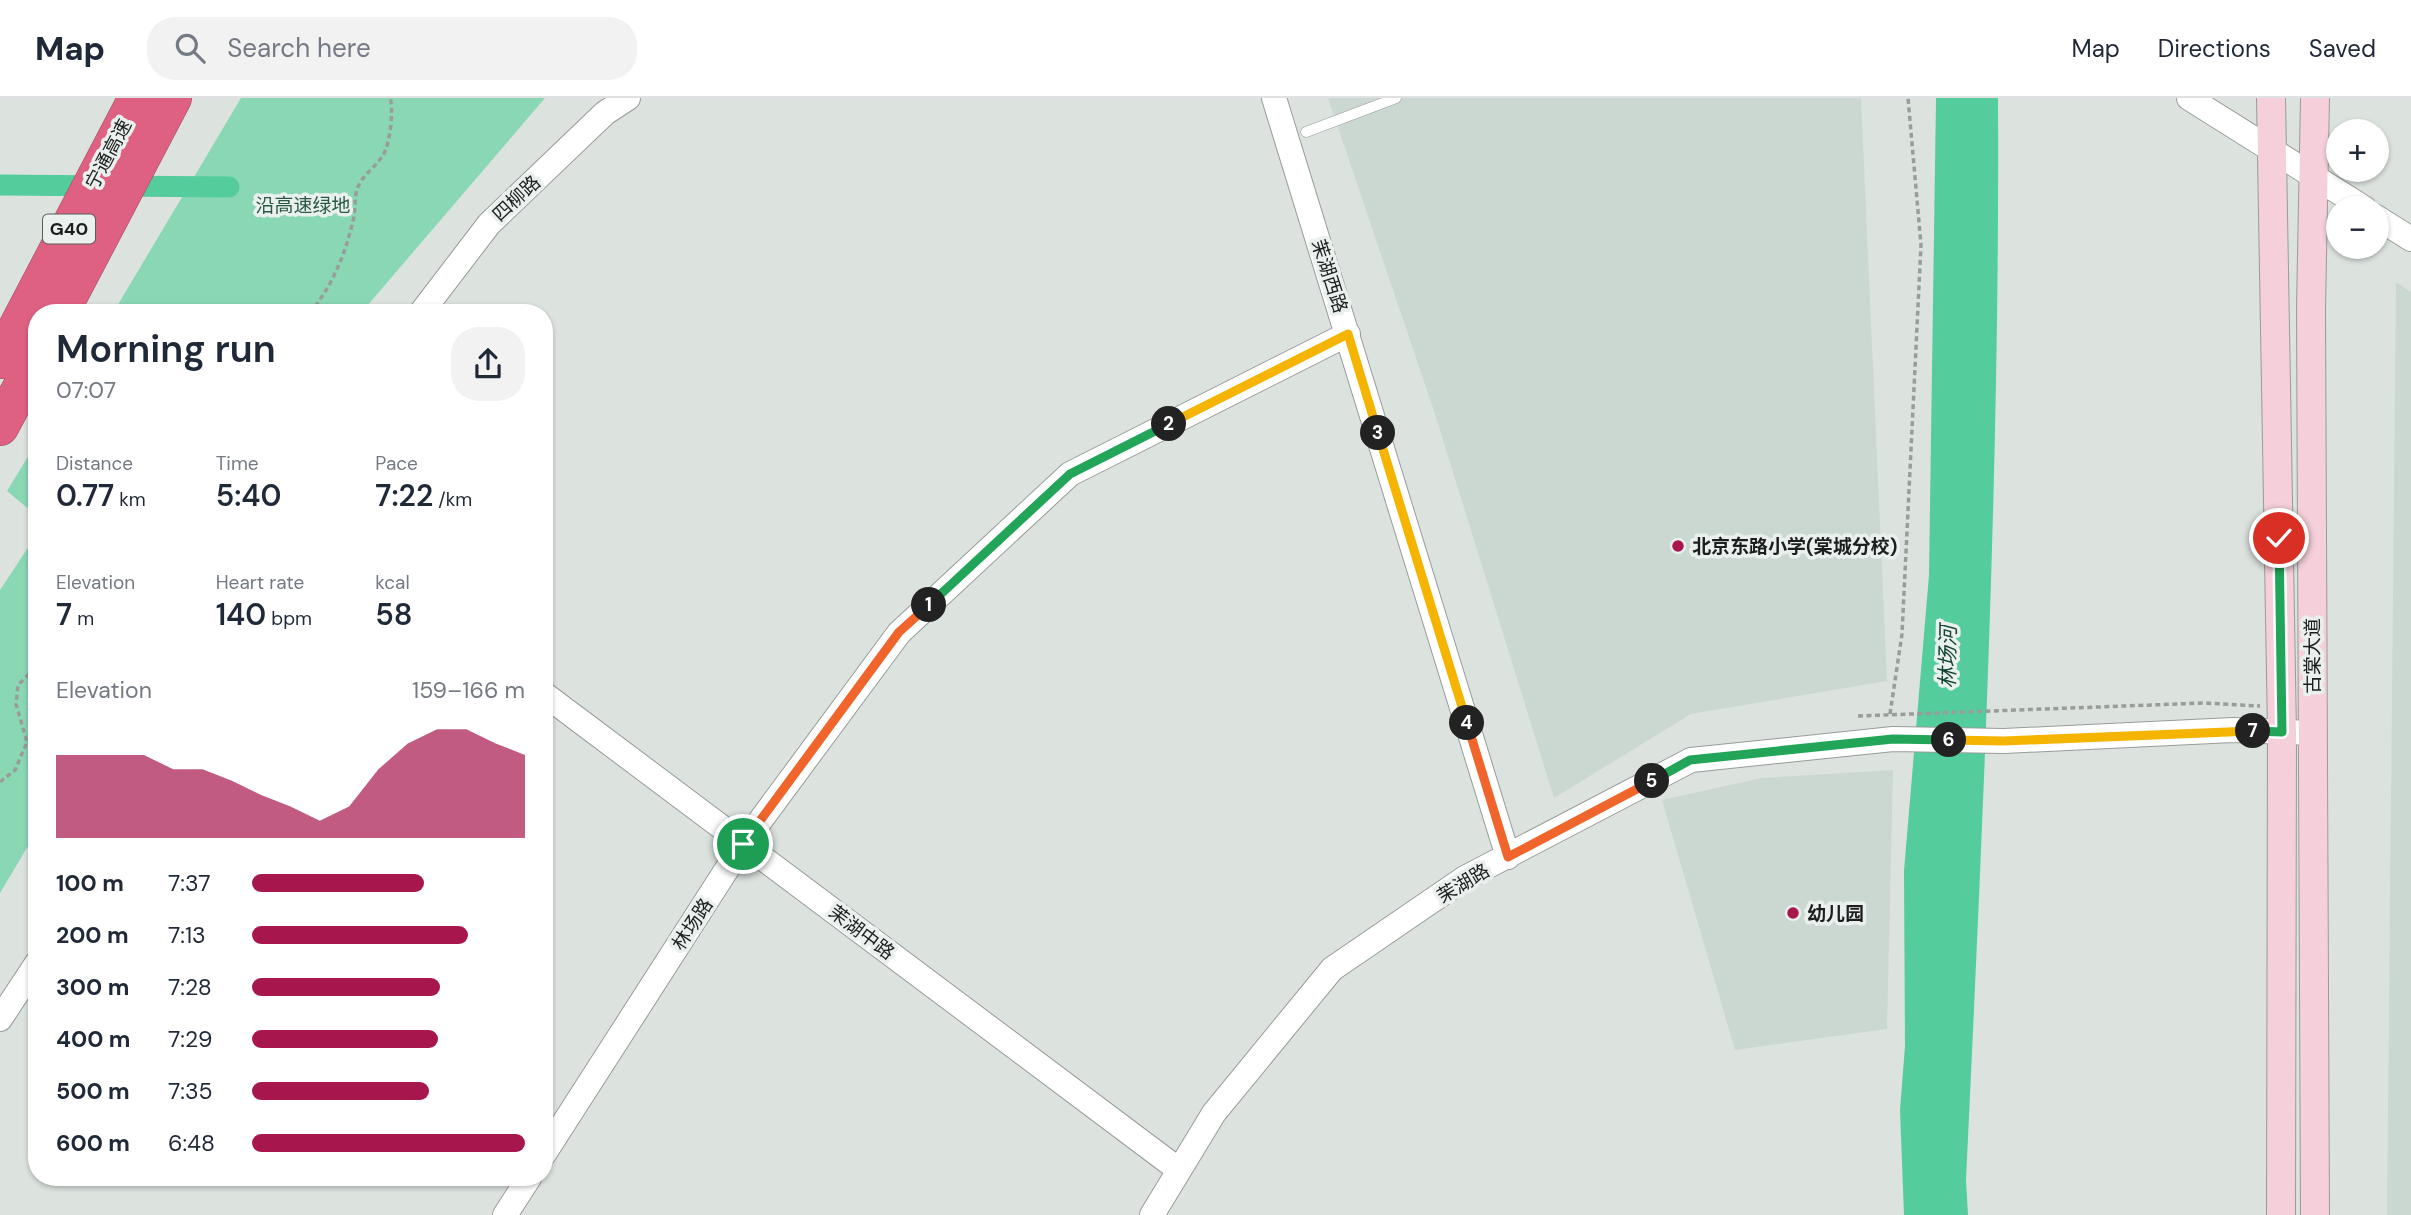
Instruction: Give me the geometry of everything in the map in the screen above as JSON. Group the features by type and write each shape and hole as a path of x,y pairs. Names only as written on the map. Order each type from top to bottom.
{"highway":[{"name":"宁通高速","path":"29,304 137,98"},
{"name":"宁通高速","path":"65,304 173,98"},
{"name":"宁通高速","path":"0,360 28,306"},
{"path":"0,427 28,375"}],"main road":[{"name":"古棠大道","path":"2271,98 2282,732 2281,1215"},
{"name":"古棠大道","path":"2315,98 2316,178 2311,309 2315,1215"}],"street":[{"name":"四柳路","path":"428,304 489,224 605,113 628,98"},
{"name":"茉湖西路","path":"1274,98 1508,857"},
{"path":"2189,98 2345,196"},
{"path":"2389,225 2411,239"},
{"name":"林场路","path":"553,1140 743,844 899,632 1070,474 1348,334"},
{"name":"茉湖中路","path":"553,702 1179,1170"},
{"name":"茉湖路","path":"1152,1215 1214,1113 1332,969 1465,878 1690,760 1893,739 2004,741 2233,730 2313,733"},
{"path":"0,1019 28,977"},
{"path":"505,1215 524,1186"}],"lane":[{"path":"1306,132 1395,98"}],"path":[{"path":"317,304 337,276 341,253 354,220 357,188 384,154 395,111 390,98"},
{"path":"1889,714 1902,634 1921,245 1908,98"},
{"path":"0,782 15,770 27,742 23,720 16,704 18,685 28,675"},
{"path":"1858,716 2204,703 2269,707"}],"shaded area":[{"name":"北京东路小学(棠城分校)","path":"1328,98 1861,98 1887,681 1691,714 1554,798 1434,411"},
{"path":"2396,282 2411,292 2411,1215 2387,1215"},
{"name":"幼儿园","path":"1893,770 1887,1029 1735,1050 1662,800 1762,778"}],"green space":[{"name":"沿高速绿地","path":"241,98 545,98 369,304 118,304"},
{"path":"28,457 28,508 7,491"},
{"path":"28,548 28,846 0,893 0,590"}],"water":[{"name":"林场河","path":"1936,98 1998,98 1993,504 1966,1180 1968,1215 1904,1215 1900,1110 1905,1046 1904,871 1929,575"}],"waterway":[{"path":"0,185 229,187"}],"place":[{"name":"北京东路小学(棠城分校)","path":"1678,546"},
{"name":"幼儿园","path":"1793,913"}],"route":[{"path":"743,844 899,632 1070,474 1348,334 1508,857 1690,760 1893,739 2004,741 2233,730 2282,732 2279,538"}]}
